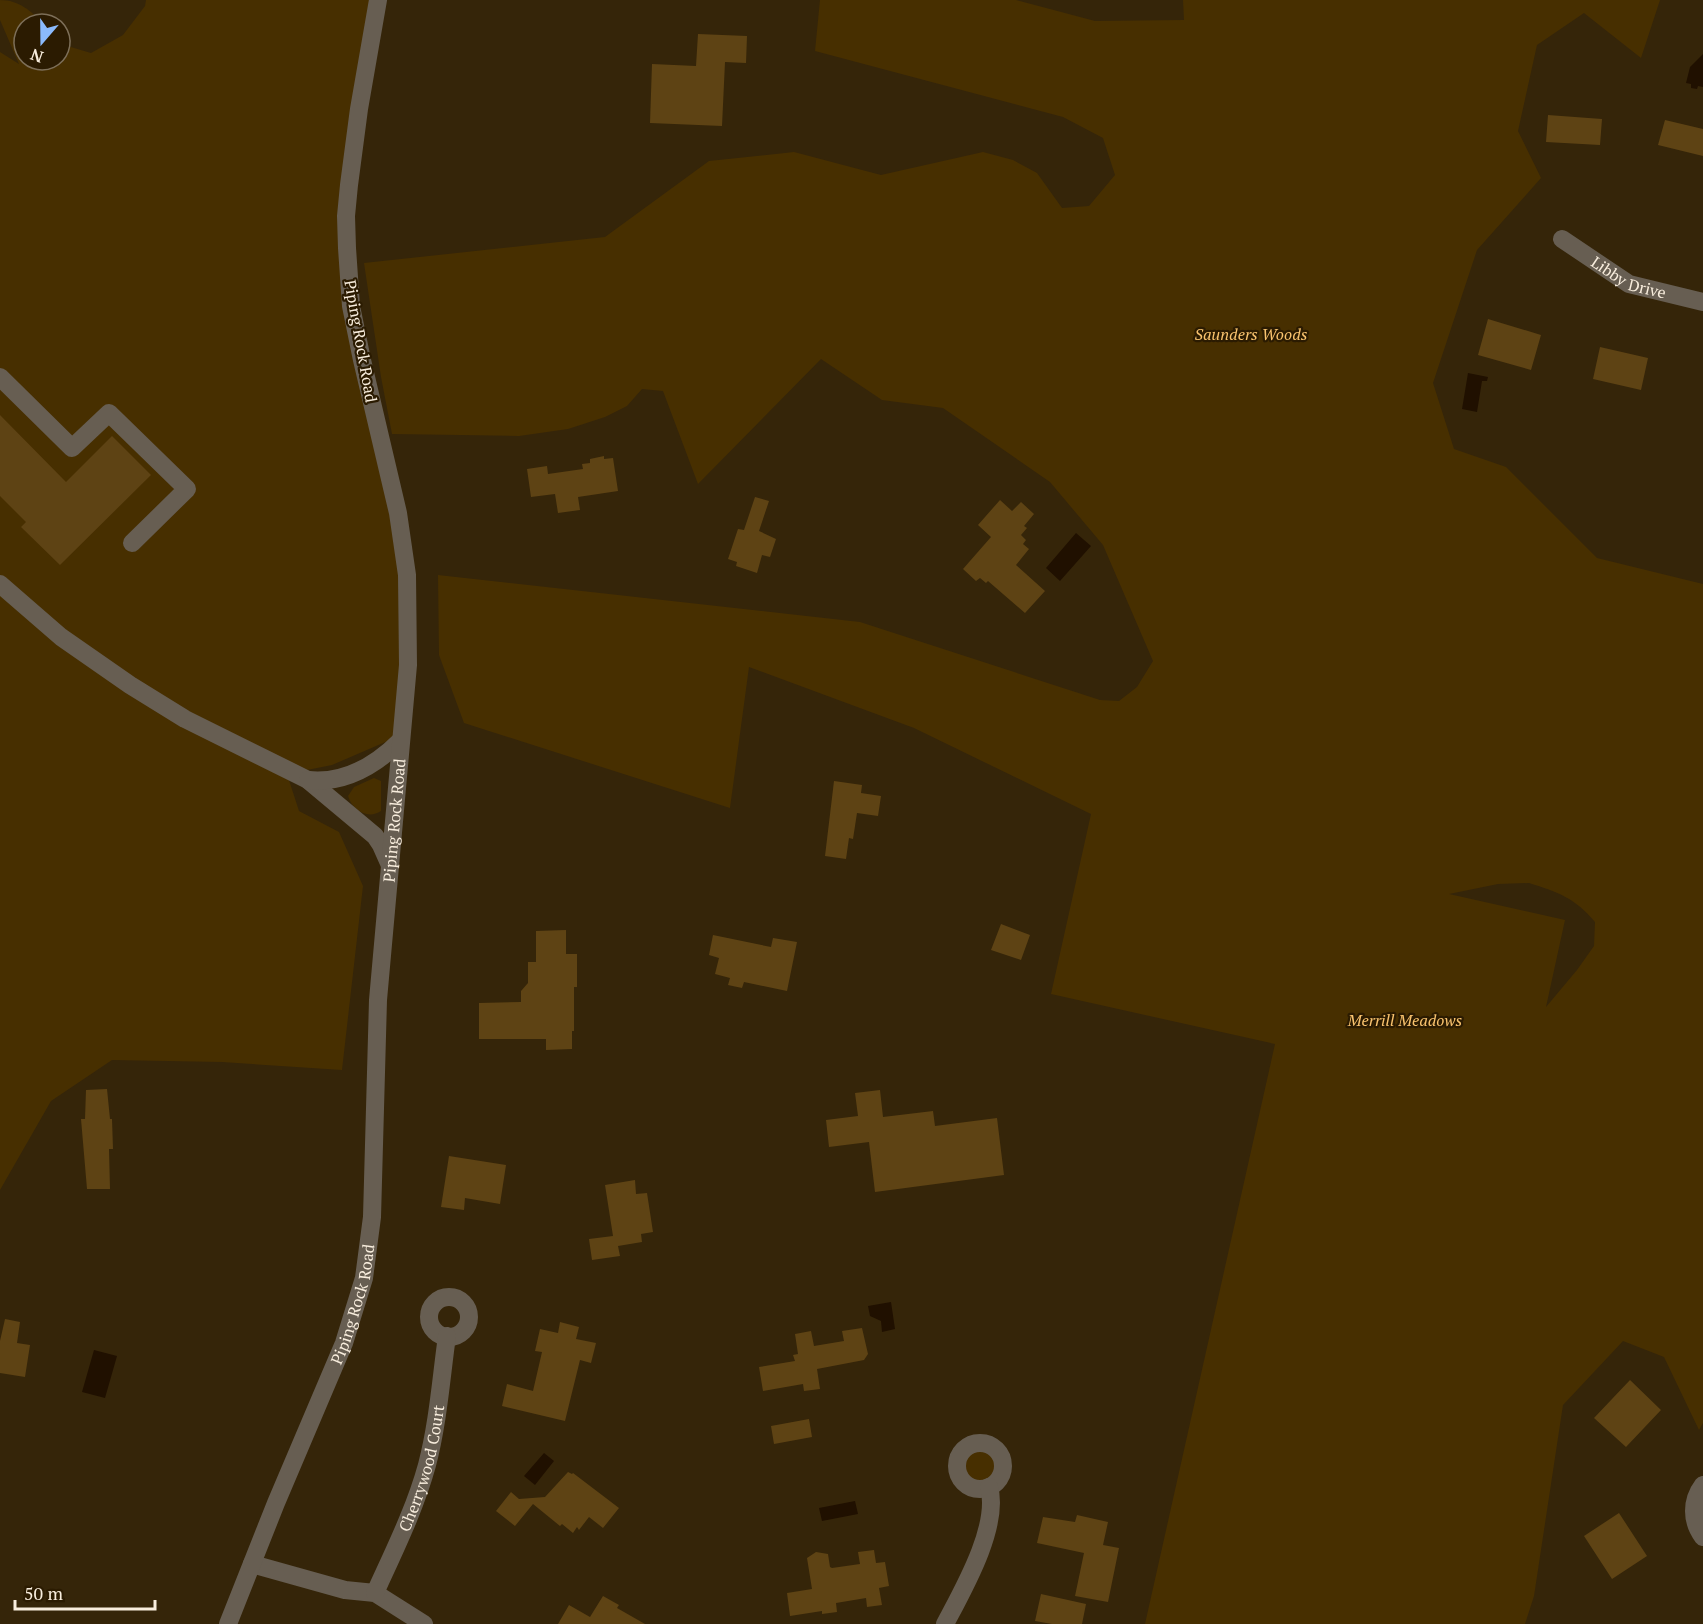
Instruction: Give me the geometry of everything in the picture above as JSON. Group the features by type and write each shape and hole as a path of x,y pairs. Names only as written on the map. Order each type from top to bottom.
{"street":[{"name":"Piping Rock Road","path":"228,1624 276,1503 344,1343 364,1278 372,1217 378,1000 408,665 407,575 398,513 351,306 346,248 349,185 359,109 378,0"},
{"name":"Libby Drive","path":"1562,239 1629,284 1703,302"},
{"path":"0,377 72,448 109,413 187,489 132,543"},
{"path":"0,584 61,637 185,719 308,780 375,836 390,865"},
{"path":"308,780 337,780 372,765 401,740"},
{"name":"Cherrywood Court","path":"375,1593 408,1522 427,1464 447,1336"},
{"path":"1703,1485 1694,1505 1694,1518 1703,1536"},
{"path":"945,1624 970,1576 987,1531 991,1510 990,1488"},
{"path":"252,1564 345,1590 375,1593 424,1624"}],"green space":[{"path":"0,0 19,4 30,12 12,12 12,48 0,20"},
{"path":"146,0 379,0 347,254 402,570 397,737 332,765 287,774 299,811 339,832 363,886 342,1070 222,1062 112,1060 51,1101 0,1190 0,52 12,60 12,72 72,72 72,47 91,53 123,35 145,6"},
{"path":"820,0 1016,0 1095,21 1184,20 1183,0 1660,0 1641,58 1584,13 1537,45 1518,131 1541,178 1477,250 1433,383 1454,449 1506,467 1597,558 1703,584 1703,1423 1699,1430 1664,1357 1623,1341 1563,1405 1534,1596 1525,1624 1145,1624 1275,1044 1051,994 1091,814 914,728 749,667 730,808 464,723 439,655 438,575 860,622 1100,700 1119,701 1137,687 1153,661 1103,545 1050,482 943,408 882,400 821,359 698,484 663,391 642,389 627,406 605,417 568,429 519,436 392,434 364,263 605,237 709,161 794,152 881,175 983,152 1013,160 1037,173 1062,208 1089,206 1115,175 1103,138 1063,117 815,51","holes":["1529,883 1573,901 1595,922 1594,946 1546,1007 1565,920 1449,894 1498,884"]},
{"path":"374,778 381,781 381,811 376,814 366,814 353,806 348,796 354,787"},
{"path":"980,1450 991,1455 996,1466 991,1477 980,1482 969,1477 964,1466 969,1455"}],"shaded area":[{"path":"1703,54 1703,87 1691,88 1691,84 1686,83 1690,67"},
{"path":"1468,373 1488,377 1487,381 1482,381 1477,412 1462,409"},
{"path":"1076,533 1091,546 1060,581 1046,568"},
{"path":"891,1302 895,1329 882,1332 881,1321 870,1316 868,1306"},
{"path":"94,1350 117,1356 105,1398 82,1392"},
{"path":"544,1453 554,1461 535,1485 524,1476"},
{"path":"855,1501 858,1514 822,1521 819,1508"}],"building":[{"path":"698,34 747,36 746,63 725,62 722,126 650,123 652,64 696,66"},
{"path":"1548,115 1602,119 1600,145 1546,142"},
{"path":"1665,120 1703,129 1703,156 1658,145"},
{"path":"1488,319 1541,335 1531,370 1478,355"},
{"path":"1600,347 1648,358 1641,390 1593,379"},
{"path":"0,415 66,482 112,436 151,475 60,565 21,527 26,522 0,496"},
{"path":"604,456 604,459 613,458 618,491 578,497 580,510 558,513 555,494 531,497 527,469 547,466 548,474 583,469 582,464 590,463 590,459"},
{"path":"755,497 769,501 759,531 776,539 770,557 762,555 757,573 736,566 737,562 728,559 738,529 744,530"},
{"path":"1000,500 1012,511 1021,502 1034,514 1024,526 1027,528 1021,535 1026,540 1023,544 1029,549 1016,565 1045,591 1025,613 988,581 986,583 980,578 976,581 963,569 991,537 978,525"},
{"path":"834,781 862,785 861,793 881,796 878,816 857,813 853,839 849,838 846,859 825,856"},
{"path":"1001,924 1030,935 1021,960 991,950"},
{"path":"566,930 566,954 577,954 572,1049 546,1050 546,1039 479,1039 479,1003 521,1002 521,991 528,983 528,962 536,962 536,931"},
{"path":"713,935 771,947 773,938 797,942 787,991 744,982 742,988 728,985 730,978 715,974 719,958 709,955"},
{"path":"107,1089 110,1119 112,1119 113,1149 109,1149 110,1189 87,1189 81,1119 85,1119 86,1090"},
{"path":"880,1090 883,1117 933,1111 935,1126 997,1118 1004,1175 875,1192 869,1142 829,1147 826,1120 858,1116 855,1093"},
{"path":"449,1156 506,1165 500,1204 465,1198 464,1210 441,1207"},
{"path":"635,1180 636,1194 647,1193 653,1232 641,1234 642,1242 618,1246 620,1256 592,1260 589,1239 613,1236 605,1185"},
{"path":"5,1319 20,1322 17,1343 30,1345 25,1377 0,1373 0,1341"},
{"path":"560,1322 579,1327 576,1339 596,1343 591,1363 580,1360 565,1421 502,1406 507,1384 533,1391 542,1352 535,1351 540,1329 558,1333"},
{"path":"862,1328 868,1354 864,1360 817,1369 820,1389 804,1391 803,1384 763,1391 759,1367 795,1361 793,1355 798,1354 795,1334 811,1331 814,1346 844,1341 842,1331"},
{"path":"1630,1380 1661,1410 1626,1447 1594,1418"},
{"path":"809,1419 812,1437 774,1444 771,1426"},
{"path":"568,1472 573,1473 619,1508 603,1528 589,1517 579,1530 577,1527 573,1533 562,1524 560,1526 533,1504 515,1526 496,1511 511,1492 519,1499 545,1497"},
{"path":"1619,1513 1647,1556 1612,1579 1584,1536"},
{"path":"1077,1515 1108,1522 1103,1545 1119,1548 1108,1602 1075,1596 1084,1553 1037,1543 1043,1517 1075,1522"},
{"path":"874,1550 876,1563 885,1562 889,1586 879,1588 882,1605 867,1607 866,1598 836,1603 837,1612 822,1614 822,1611 790,1616 787,1593 812,1589 807,1558 816,1552 828,1554 832,1568 860,1564 858,1552"},
{"path":"1041,1594 1086,1604 1082,1624 1052,1624 1035,1621"},
{"path":"603,1596 619,1605 617,1608 645,1624 558,1624 569,1605 590,1617"}],"park label":[{"name":"Saunders Woods","path":"1251,334"},
{"name":"Merrill Meadows","path":"1405,1020"}]}
